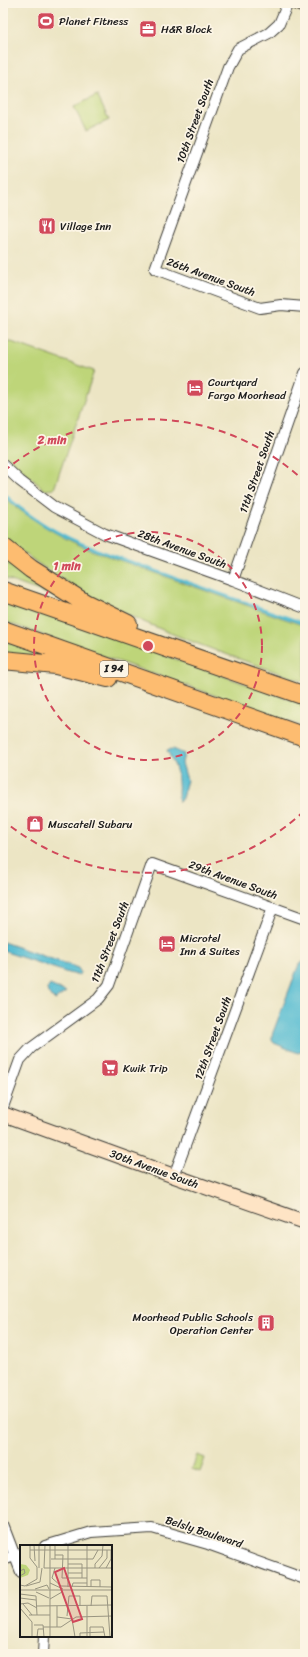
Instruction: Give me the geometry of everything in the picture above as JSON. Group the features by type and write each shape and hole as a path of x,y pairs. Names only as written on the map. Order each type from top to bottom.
{"highway":[{"path":"3,547 31,569 85,603 144,632 172,650"},
{"path":"3,591 305,696"},
{"name":"I 94","path":"3,630 305,737"},
{"path":"3,660 56,665 225,709"}],"street":[{"name":"10th Street South","path":"155,269 228,67 238,49 269,33 279,24 288,3"},
{"path":"297,3 305,6"},
{"name":"26th Avenue South","path":"155,269 260,308 281,304 305,307"},
{"name":"11th Street South","path":"233,580 305,373"},
{"name":"28th Avenue South","path":"3,465 20,481 54,507 105,534 233,580 305,608"},
{"name":"11th Street South","path":"3,1107 20,1060 23,1056 31,1048 98,999 109,985 152,864"},
{"name":"29th Avenue South","path":"152,864 305,919"},
{"name":"12th Street South","path":"174,1176 272,907"},
{"name":"30th Avenue South","path":"3,1114 305,1222"},
{"path":"3,1525 18,1554 20,1566"},
{"name":"Belsly Boulevard","path":"48,1545 91,1532 152,1528 208,1544 305,1579"},
{"path":"3,1560 18,1554"},
{"path":"43,1654 44,1637"}],"green space":[{"path":"97,95 109,120 86,131 74,107"},
{"path":"3,339 94,371 54,489 45,490 3,454"},
{"path":"3,497 45,527 91,550 305,626 305,682 225,654 147,623 109,606 72,586 37,563 3,536"},
{"path":"3,553 78,605 3,578"},
{"path":"3,598 305,705 305,727 3,621"},
{"path":"3,640 56,659 3,655"},
{"path":"197,1455 205,1458 200,1472 192,1469"}],"water":[{"path":"173,749 184,754 182,763 187,780 182,798 179,802 177,773 167,750"},
{"path":"3,942 78,968 81,973 78,975 68,973 3,951"},
{"path":"305,961 305,1050 298,1053 274,1043 272,1035 299,964"},
{"path":"50,985 66,992 55,1000 48,993 47,989"}],"waterway":[{"path":"3,493 23,510 46,526 82,544 305,624"}],"place":[{"name":"Planet Fitness","path":"46,21"},
{"name":"H&R Block","path":"148,29"},
{"name":"Village Inn","path":"47,226"},
{"name":"Courtyard Fargo Moorhead","path":"195,388"},
{"name":"Muscatell Subaru","path":"35,824"},
{"name":"Microtel Inn & Suites","path":"167,944"},
{"name":"Kwik Trip","path":"110,1068"},
{"name":"Moorhead Public Schools Operation Center","path":"266,1323"}]}
